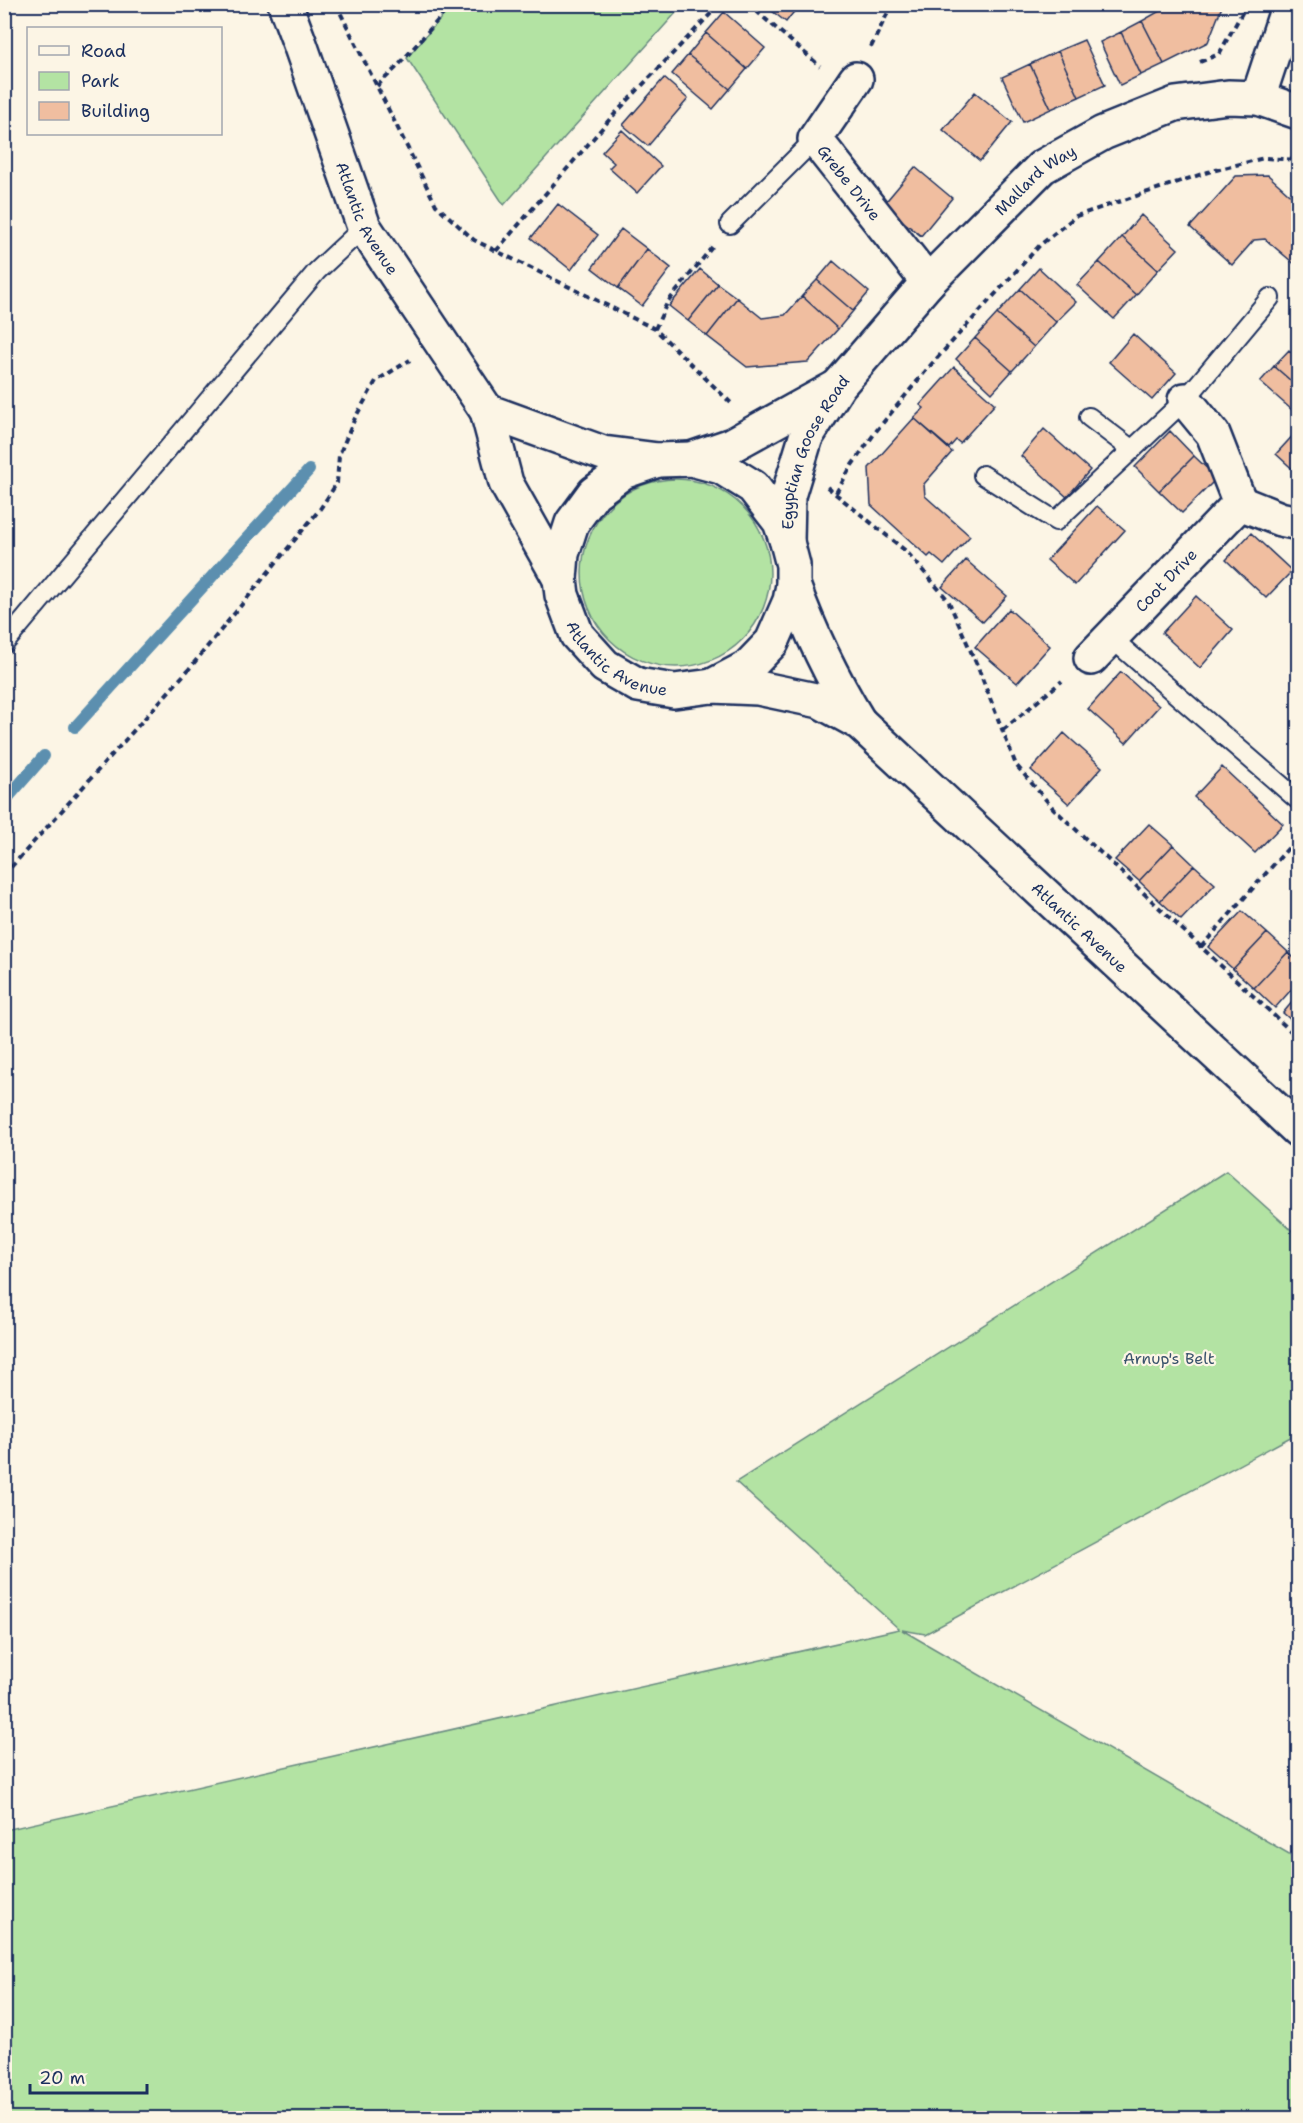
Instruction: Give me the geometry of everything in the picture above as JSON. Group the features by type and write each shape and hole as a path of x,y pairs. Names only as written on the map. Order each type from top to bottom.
{"street":[{"name":"Atlantic Avenue","path":"285,4 364,227 487,411 506,483 560,579"},
{"path":"1258,98 1289,4"},
{"name":"Grebe Drive","path":"852,85 815,139 928,282"},
{"name":"Mallard Way","path":"839,385 928,282 1042,168 1082,144 1174,104 1228,98 1258,98 1299,112"},
{"name":"Egyptian Goose Road","path":"691,459 732,445 839,385"},
{"name":"Egyptian Goose Road","path":"788,542 788,496 806,437 839,385"},
{"path":"1185,399 1213,434 1240,503 1280,519 1299,523"},
{"name":"Atlantic Avenue","path":"487,411 603,453 658,460 691,459 721,467 753,487 780,522 788,542 793,565 790,601 772,642 748,667 712,686"},
{"name":"Atlantic Avenue","path":"658,460 623,472 594,493 572,523 562,554 560,579 562,595 577,635 605,666 639,685 674,691 712,686 758,688 820,701 860,723 1299,1130"},
{"name":"Coot Drive","path":"1101,647 1240,503"},
{"name":"Atlantic Avenue","path":"793,585 808,627 834,681 860,723"}],"lane":[{"path":"730,224 815,139"},
{"path":"4,645 317,271 364,227"},
{"path":"982,475 1056,521 1185,399 1270,298"},
{"path":"1089,417 1131,449"},
{"path":"1101,647 1299,800"}],"path":[{"path":"336,4 436,205 474,240 655,329 737,410"},
{"path":"377,86 397,67 452,4"},
{"path":"496,251 610,119 720,4"},
{"path":"748,4 852,85 892,4"},
{"path":"836,493 852,465 877,430 929,367 1040,245 1076,216 1241,163 1264,158 1299,160"},
{"path":"655,329 667,303 730,224"},
{"path":"4,875 189,669 320,509 337,483 339,455 355,418 376,381 441,342"},
{"path":"821,483 907,552 948,600 1016,765 1053,808 1299,1038"},
{"path":"1003,730 1101,647"},
{"path":"1201,947 1299,837"}],"green space":[{"path":"452,5 683,5 504,205 407,58"},
{"path":"676,479 694,481 712,487 728,495 742,507 754,521 762,537 768,555 770,573 768,591 762,609 754,625 742,639 728,651 712,659 694,665 676,667 658,665 640,659 624,651 610,639 598,625 590,609 584,591 582,573 584,555 590,537 598,521 610,507 624,495 640,487 658,481"},
{"name":"Arnup's Belt","path":"1226,1171 1298,1236 1298,1433 925,1634 902,1630 1298,1859 1298,2118 5,2118 5,1830 899,1629 736,1482"}],"building":[{"path":"763,4 800,4 786,22"},
{"path":"1172,4 1223,4 1208,42 1164,64 1142,21"},
{"path":"724,12 765,48 747,69 706,33"},
{"path":"1142,21 1164,64 1141,75 1121,32"},
{"path":"1121,32 1141,75 1120,85 1100,42"},
{"path":"706,33 747,69 730,89 688,55"},
{"path":"1084,40 1105,85 1079,97 1058,51"},
{"path":"1058,51 1079,97 1051,109 1030,64"},
{"path":"688,55 730,89 713,109 672,74"},
{"path":"1030,64 1051,109 1023,122 1002,77"},
{"path":"664,78 688,99 648,146 623,125"},
{"path":"975,92 1012,122 980,161 943,130"},
{"path":"622,130 661,166 637,193 609,168 614,163 602,152"},
{"path":"915,167 952,198 921,236 883,205"},
{"path":"1268,175 1298,202 1298,267 1265,239 1254,240 1232,265 1190,227 1236,176"},
{"path":"558,204 598,235 571,270 531,238"},
{"path":"1141,215 1178,249 1158,270 1122,237"},
{"path":"621,229 647,249 618,288 592,268"},
{"path":"1122,237 1158,270 1136,295 1099,262"},
{"path":"647,249 671,268 642,306 618,288"},
{"path":"833,261 869,292 853,311 817,280"},
{"path":"1099,262 1136,295 1114,319 1077,285"},
{"path":"1039,268 1076,302 1056,322 1020,289"},
{"path":"700,269 718,284 688,321 669,306"},
{"path":"817,280 853,311 838,329 802,296"},
{"path":"718,284 737,298 707,336 688,321"},
{"path":"1020,289 1056,322 1034,347 997,314"},
{"path":"802,296 838,329 808,362 747,367 707,336 737,298 762,318 785,315"},
{"path":"997,314 1034,347 1012,371 975,338"},
{"path":"1133,334 1176,373 1152,400 1109,362"},
{"path":"975,338 1012,371 992,393 956,359"},
{"path":"1289,350 1298,358 1298,387 1274,366"},
{"path":"1274,366 1298,387 1298,402 1292,410 1260,382"},
{"path":"954,367 995,404 960,443 956,440 949,448 914,418 924,408 920,405"},
{"path":"914,418 952,452 924,484 925,496 970,536 944,565 931,554 928,557 871,505 869,468"},
{"path":"1044,429 1090,470 1067,497 1021,456"},
{"path":"1298,430 1298,474 1276,454"},
{"path":"1170,431 1194,456 1159,491 1135,467"},
{"path":"1194,456 1217,478 1182,513 1159,491"},
{"path":"1097,506 1125,530 1075,585 1047,560"},
{"path":"1251,533 1292,571 1266,598 1226,560"},
{"path":"966,560 1007,596 983,622 942,587"},
{"path":"1196,596 1233,630 1200,668 1162,633"},
{"path":"1009,609 1050,646 1017,683 975,647"},
{"path":"1121,672 1159,706 1126,743 1088,709"},
{"path":"1064,733 1102,767 1069,804 1031,770"},
{"path":"1222,767 1283,824 1255,853 1194,797"},
{"path":"1149,824 1173,845 1139,881 1115,860"},
{"path":"1173,845 1194,865 1160,901 1139,881"},
{"path":"1194,865 1215,884 1181,920 1160,901"},
{"path":"1242,911 1267,933 1233,969 1208,947"},
{"path":"1267,933 1288,952 1254,988 1233,969"},
{"path":"1288,952 1298,962 1298,982 1275,1008 1254,988"},
{"path":"1298,995 1298,1026 1283,1013"}],"waterway":[{"path":"75,727 309,470"},
{"path":"4,802 44,756"}]}
